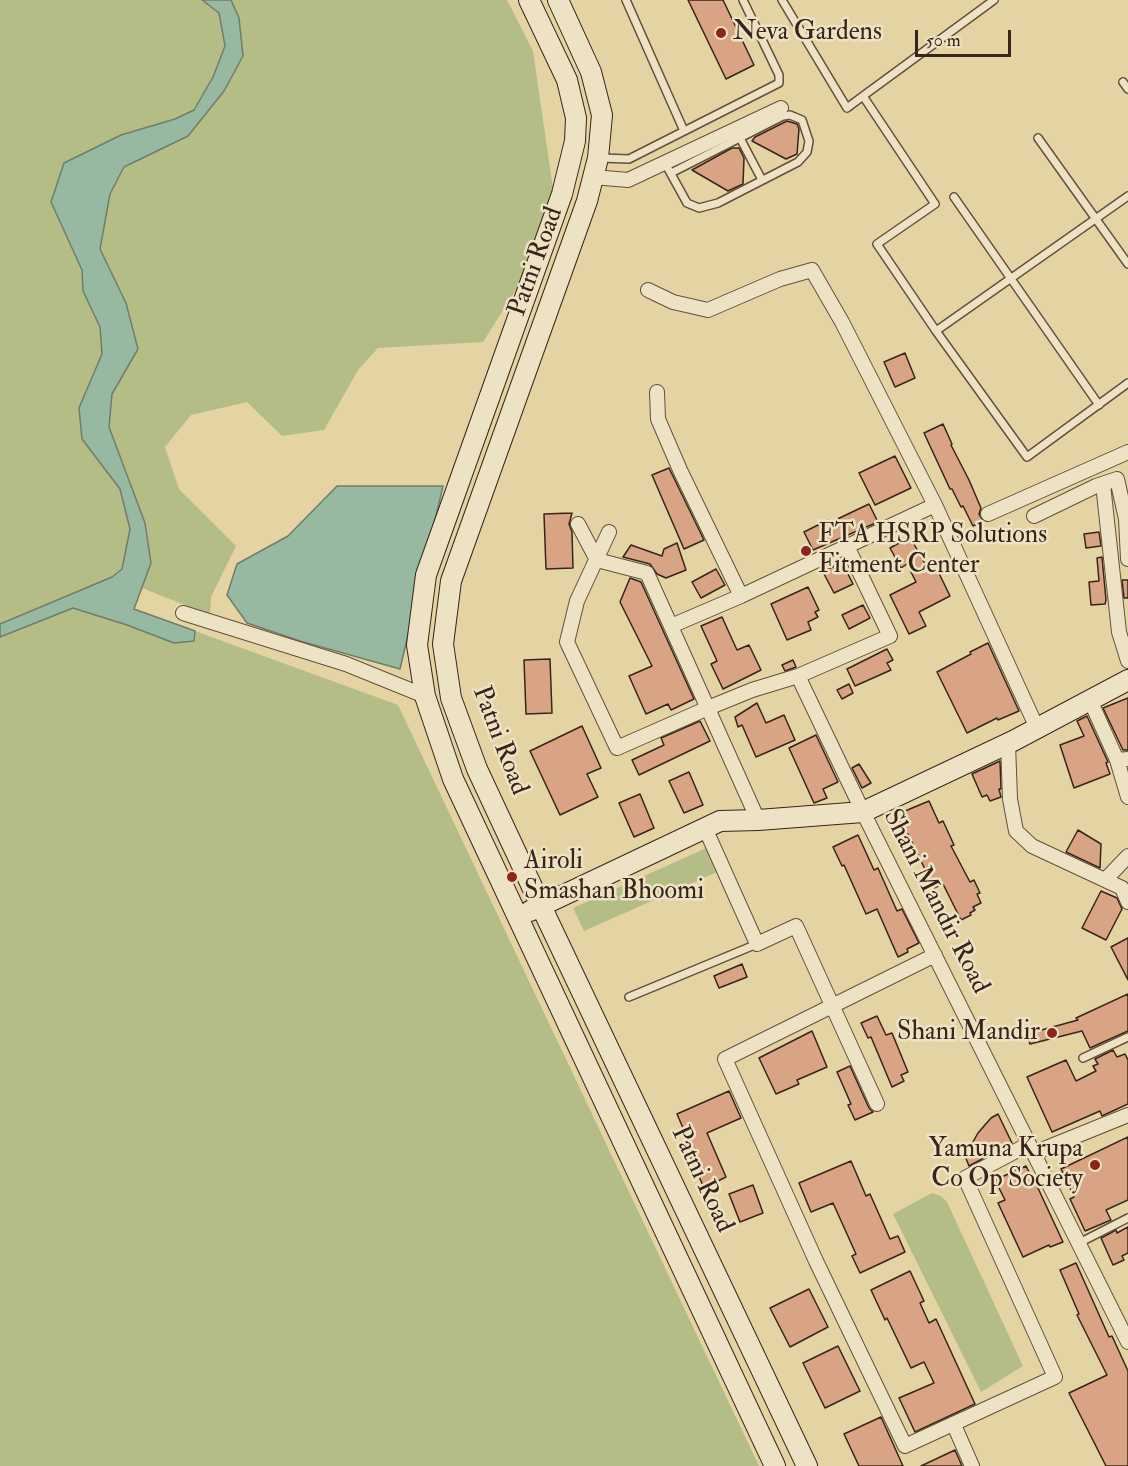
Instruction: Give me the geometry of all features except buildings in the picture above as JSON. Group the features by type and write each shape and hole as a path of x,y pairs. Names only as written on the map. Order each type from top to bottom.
{"main road":[{"name":"Patni Road","path":"529,0 567,80 576,118 575,141 562,194 426,575 417,645 425,696 453,778 775,1466"},
{"name":"Patni Road","path":"558,0 591,72 602,115 598,158 583,212 452,581 443,644 452,698 477,769 807,1466"},
{"path":"517,917 720,821 863,812 1008,743 1128,680"}],"street":[{"path":"593,177 628,180 668,168 763,122 781,108"},
{"path":"648,290 673,302 708,310 780,279 812,270 842,322 934,506 1037,728"},
{"path":"657,392 658,419 741,596"},
{"path":"988,514 1128,452"},
{"path":"1034,516 1117,479 1124,485 1128,559"},
{"path":"1103,484 1119,632 1128,661"},
{"path":"671,626 934,506"},
{"path":"578,524 597,560 647,573 758,820"},
{"path":"609,532 577,600 567,642 617,748 708,708 752,690 798,676 890,636 847,546"},
{"path":"183,613 346,663 425,696"},
{"name":"Shani Mandir Road","path":"798,676 863,812 1128,1342"},
{"path":"1090,700 1122,759 1128,797"},
{"path":"1008,743 1010,799 1016,831 1032,846 1122,888 1128,902"},
{"path":"705,828 757,944 796,926 877,1104"},
{"path":"1105,880 1128,856"},
{"path":"935,955 725,1059 816,1261 905,1446 1055,1377 965,1178 1032,1149 1128,1115"},
{"path":"954,1425 972,1466"}],"lane":[{"path":"627,0 684,131"},
{"path":"598,158 629,159 780,81 743,0"},
{"path":"782,0 847,108 994,0"},
{"path":"1123,82 1128,89"},
{"path":"863,96 935,204 877,244 936,331 1027,457 1128,383"},
{"path":"790,115 802,120 809,141 807,152 798,162 718,203 699,208 687,203 668,168 740,138 763,122 790,115"},
{"path":"740,138 762,180"},
{"path":"1038,138 1128,264"},
{"path":"936,331 1128,196"},
{"path":"954,197 1099,405"},
{"path":"629,997 757,944"},
{"path":"1083,1058 1128,1037"},
{"path":"1079,1243 1128,1218"}],"shaded area":[{"path":"0,0 202,0 219,13 225,46 213,77 194,110 175,119 121,135 51,202 82,270 83,291 100,327 102,354 79,408 82,439 120,489 130,529 122,569 112,577 0,624"},
{"path":"202,0 231,0 239,18 243,56 224,91 188,136 124,167 110,194 100,249 126,303 138,349 112,394 109,427 145,523 151,563 134,609 195,631 194,641 174,643 73,608 0,637 0,624 112,577 122,569 130,529 120,489 82,439 79,408 102,354 100,327 83,291 82,270 51,202 64,163 121,135 175,119 194,110 213,77 225,46 219,13"},
{"path":"231,0 507,0 533,51 558,223 483,342 378,348 358,370 324,430 282,436 247,402 191,415 165,447 179,489 236,546 211,597 210,615 142,588 151,563 128,475 108,427 112,394 138,349 100,249 110,194 125,167 188,136 224,91 243,57 239,18"},
{"path":"337,486 443,486 400,669 300,641 247,623 227,595 237,564 288,536"},
{"path":"72,608 174,643 193,641 195,631 398,705 759,1466 0,1466 0,637"},
{"path":"713,845 724,869 584,931 573,908"},
{"path":"932,1193 941,1196 947,1202 1023,1366 981,1392 893,1214"}],"place":[{"name":"Neva Gardens","path":"721,33"},
{"name":"FTA HSRP Solutions Fitment Center","path":"806,551"},
{"name":"Airoli Smashan Bhoomi","path":"512,877"},
{"name":"Shani Mandir","path":"1052,1033"},
{"name":"Yamuna Krupa Co Op Society","path":"1095,1165"}]}
